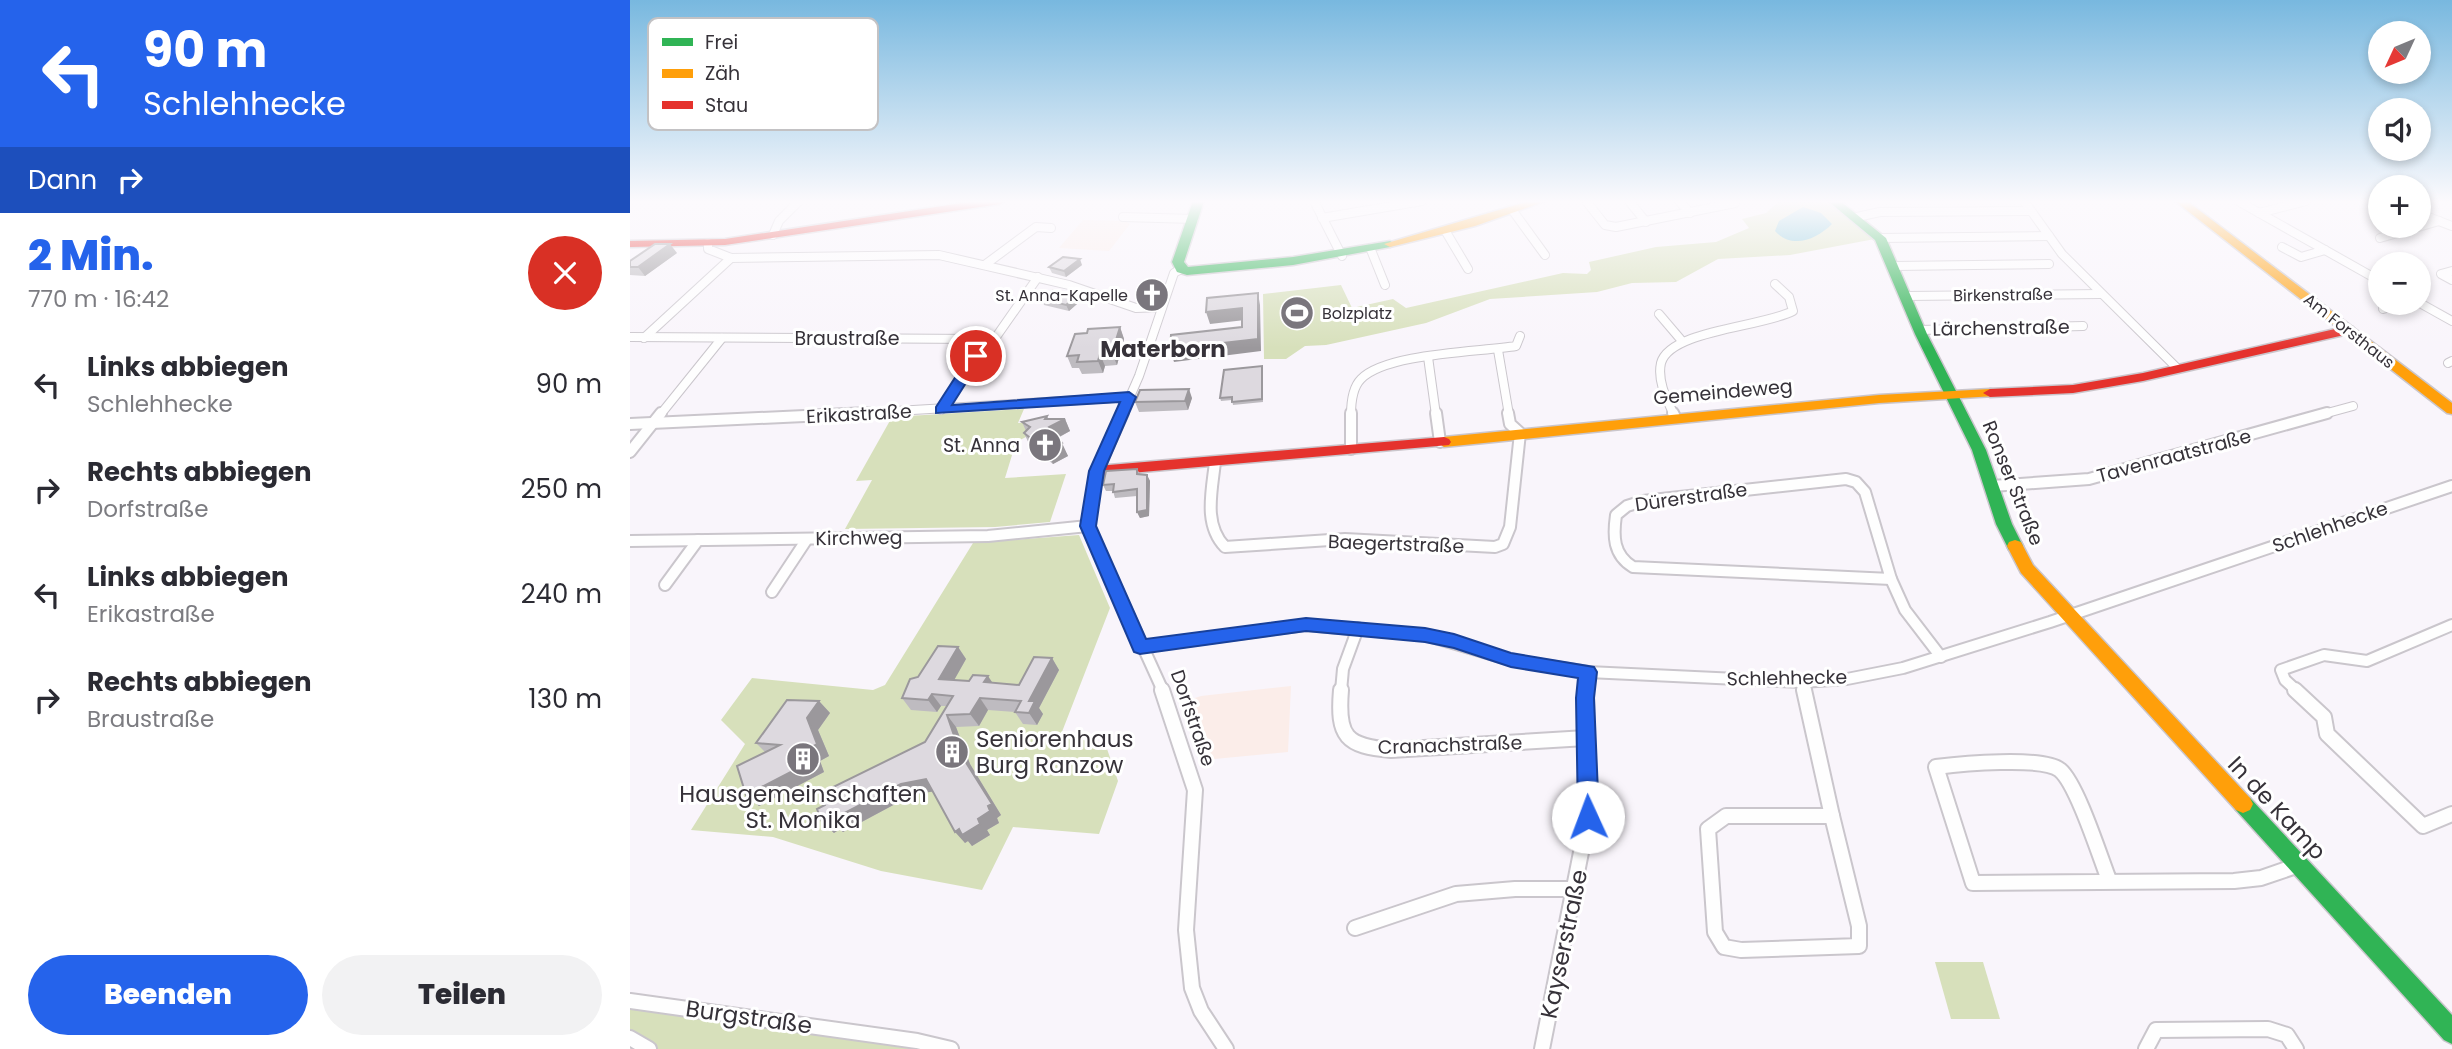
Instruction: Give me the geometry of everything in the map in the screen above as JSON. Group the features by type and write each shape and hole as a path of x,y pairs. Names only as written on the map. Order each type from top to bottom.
{"street":[{"path":"710,250 731,258 939,255 1038,277 1136,308 1162,307"},
{"path":"986,264 1005,250"},
{"path":"1181,269 1178,262 1182,250"},
{"path":"1339,250 1342,256"},
{"path":"1088,526 1097,471 1139,376 1174,273 1181,269 1209,270 1342,256 1371,250 1385,285"},
{"path":"1457,250 1468,269"},
{"path":"1541,250 1545,255"},
{"name":"Ronser Straße","path":"1886,250 1919,330 1979,450 2004,524 2027,569 2068,616"},
{"path":"2061,250 2100,294 2176,367"},
{"name":"Am Forsthaus","path":"2244,250 2452,411"},
{"path":"2288,250 2305,259 2325,250 2368,274"},
{"path":"644,338 731,258"},
{"path":"1895,266 2049,264"},
{"path":"2452,271 2441,274 2452,280"},
{"path":"941,410 983,344 996,337 1038,277"},
{"path":"1675,417 1664,388 1661,366 1669,349 1682,341 1788,315 1793,311 1793,304 1776,284"},
{"name":"Birkenstraße","path":"1906,296 2100,294"},
{"path":"2431,309 2452,321"},
{"path":"1659,314 1682,341"},
{"name":"Lärchenstraße","path":"1919,330 2083,326"},
{"name":"Gemeindeweg","path":"1097,471 1440,442 1590,425 1952,393 2073,389 2143,377 2176,367 2348,330"},
{"path":"1351,449 1354,393 1359,379 1372,370 1397,362 1428,357 1498,350 1516,345 1520,336"},
{"name":"Braustraße","path":"630,337 973,337 980,339 983,344"},
{"path":"630,452 722,338"},
{"path":"1498,350 1510,424 1520,433"},
{"path":"1428,357 1440,442"},
{"name":"Erikastraße","path":"630,424 941,410 1129,397"},
{"name":"Tavenraatstraße","path":"1992,486 2089,479 2353,406"},
{"name":"Baegertstraße","path":"1215,462 1210,525 1214,539 1225,547 1345,538 1486,548 1503,544 1507,537 1520,433"},
{"name":"Dürerstraße","path":"1891,579 1633,567 1617,554 1614,541 1616,515 1627,506 1643,501 1846,479 1856,482 1864,492 1891,579 1905,610 1941,657"},
{"name":"Schlehhecke","path":"1140,647 1306,625 1425,635 1454,641 1511,660 1588,672 1802,681 1847,679 1941,657 2452,486"},
{"name":"Kirchweg","path":"630,541 988,536 1088,526"},
{"name":"Dorfstraße","path":"1088,526 1140,647 1158,677 1195,790 1185,930 1188,960 1192,988 1201,1012 1226,1049"},
{"path":"772,592 807,539"},
{"path":"665,584 698,540"},
{"name":"In de Kamp","path":"2068,616 2452,1032"},
{"path":"2452,625 2367,661 2324,655 2281,670 2286,680 2324,717 2327,734 2423,826 2452,814"},
{"name":"Cranachstraße","path":"1358,628 1343,669 1340,705 1345,734 1359,747 1391,750 1586,738"},
{"name":"Kayserstraße","path":"1542,1049 1576,889 1588,817 1588,672"},
{"path":"1802,681 1859,926 1859,946 1741,950 1724,947 1716,932 1706,836 1708,829 1726,816 1832,816"},
{"path":"2109,880 2071,784 2060,770 2045,764 1974,763 1936,767 1973,883 2261,878 2299,864"},
{"path":"1355,928 1456,894 1515,889 1576,889"},
{"name":"Burgstraße","path":"630,1001 917,1041 951,1049"},
{"path":"2146,1049 2156,1031 2268,1030 2287,1035 2296,1049"},
{"path":"630,1038 649,1049"}],"shaded area":[{"path":"1291,686 1288,752 1204,760 1189,721 1194,718 1189,700 1201,696"}],"green space":[{"path":"1643,250 1817,250 1790,255 1718,259 1676,282 1632,283 1597,292 1490,299 1426,323 1326,345 1305,346 1286,359 1264,359 1263,294 1341,285 1352,308 1393,299 1406,308 1563,273 1587,274 1591,270 1589,262"},
{"path":"1024,409 1018,423 1037,422 1032,434 1016,442 1005,478 1066,474 1050,522 995,527 845,529 872,480 856,481 892,417"},
{"path":"1079,535 1110,608 1060,737 1105,743 1118,781 1099,834 1013,827 982,890 881,871 773,837 691,830 745,744 721,720 752,678 873,690 885,685 973,543"},
{"path":"1935,962 1983,962 2000,1019 1951,1019"},
{"path":"630,1001 951,1049 649,1049 630,1038"}],"building":[{"path":"646,250 662,250 638,267 630,267 630,261"},
{"path":"1063,257 1080,259 1064,271 1049,267"},
{"path":"1053,290 1071,294 1068,297 1074,298 1066,305 1042,299"},
{"path":"1258,293 1258,339 1170,349 1171,335 1242,327 1242,308 1206,312 1207,298"},
{"path":"1120,327 1112,353 1100,354 1098,361 1077,362 1079,355 1067,356 1075,334 1087,333 1088,329"},
{"path":"1262,366 1262,399 1232,402 1232,397 1220,398 1224,370"},
{"path":"1189,389 1185,401 1135,402 1140,390"},
{"path":"1047,416 1045,419 1065,419 1049,427 1062,443 1047,451 1024,433 1030,427 1022,422"},
{"path":"1137,469 1137,474 1147,475 1147,510 1137,512 1137,489 1113,492 1114,484 1103,485 1106,471"},
{"path":"938,646 958,647 939,679 969,681 973,675 988,676 984,682 1019,685 1034,657 1052,658 1029,701 1035,701 1029,713 1015,712 1021,701 980,698 970,714 947,715 960,753 992,804 988,806 990,811 978,819 980,824 962,835 959,829 955,832 926,779 901,784 822,822 817,809 825,805 822,796 831,788 925,742 953,696 932,694 928,700 902,698 910,679 918,677"},
{"path":"787,700 819,701 807,718 817,744 808,749 812,761 746,795 737,766 780,745 756,743"}],"traffic: fast":[{"path":"1182,250 1178,262 1181,269 1187,271 1293,261 1356,250"},
{"path":"1885,250 1921,334 1979,450 2004,524 2015,546"},
{"path":"2243,804 2452,1032"}],"traffic: slow":[{"path":"2244,250 2452,410"},
{"path":"1444,442 1879,399 1990,393"},
{"path":"2015,546 2027,569 2243,804"}],"traffic: jam":[{"path":"1990,393 2073,389 2143,377 2348,330"},
{"path":"1097,471 1444,442"}],"place":[{"name":"St. Anna-Kapelle","path":"1152,295"},
{"name":"Bolzplatz","path":"1297,313"},
{"name":"St. Anna","path":"1045,445"},
{"name":"Seniorenhaus Burg Ranzow","path":"952,752"},
{"name":"Hausgemeinschaften St. Monika","path":"803,759"}],"district":[{"name":"Materborn","path":"1163,349"}],"route":[{"path":"976,356 941,410 1129,397 1097,471 1088,526 1140,647 1252,630 1306,625 1386,629 1454,641 1511,660 1588,672 1585,698 1588,817"}]}
